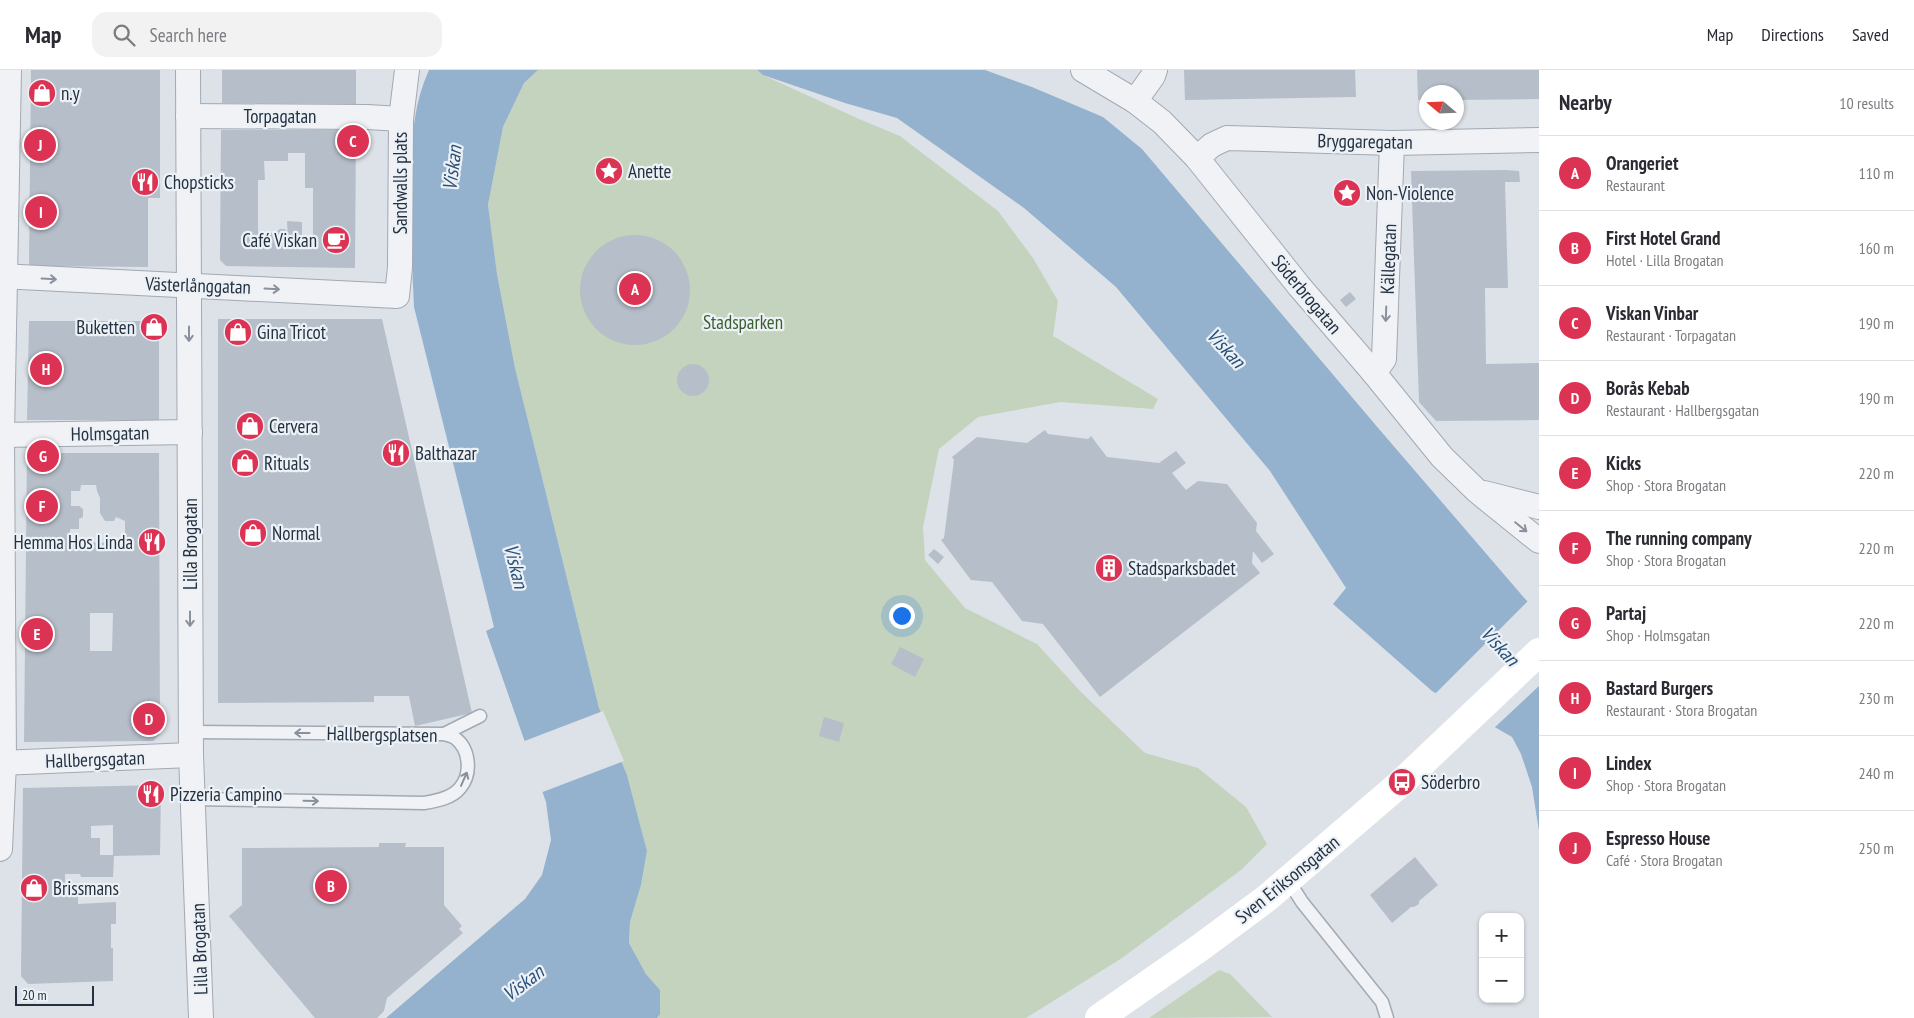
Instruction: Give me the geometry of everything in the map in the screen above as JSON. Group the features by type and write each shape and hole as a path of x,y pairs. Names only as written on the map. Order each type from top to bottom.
{"street":[{"path":"0,849 2,763 2,276 9,70"},
{"name":"Lilla Brogatan","path":"188,70 191,755 201,1018"},
{"name":"Söderbrogatan","path":"1083,70 1135,101 1162,122 1197,158 1299,286 1374,373 1442,457 1477,491 1539,541"},
{"path":"1135,101 1154,76 1155,70"},
{"name":"Sandwalls plats","path":"397,296 400,268 401,119 408,73"},
{"name":"Torpagatan","path":"188,116 367,117 401,119"},
{"name":"Bryggaregatan","path":"1197,158 1212,145 1227,138 1392,143 1539,140"},
{"name":"Källegatan","path":"1374,373 1384,359 1392,143"},
{"name":"Västerlånggatan","path":"2,276 397,296"},
{"name":"Holmsgatan","path":"1,435 190,432"},
{"name":"Söderbrogatan","path":"1477,491 1539,507"},
{"name":"Sven Eriksonsgatan","path":"1099,1018 1201,947 1288,880 1388,795 1539,652"},
{"name":"Hallbergsgatan","path":"2,763 191,755"}],"lane":[{"path":"444,734 480,716"},
{"name":"Hallbergsplatsen","path":"191,732 444,734 455,738 466,752 469,769 460,788 443,800 424,803 193,799"},
{"path":"1288,880 1302,902 1382,1002 1387,1018"}],"green space":[{"name":"Stadsparken","path":"538,70 757,70 763,75 900,136 998,211 1033,258 1058,301 1053,336 1158,399 1153,409 1060,402 978,417 939,449 923,527 925,560 965,608 1037,644 1081,692 1145,753 1198,768 1246,807 1267,844 1241,870 1122,958 1026,1018 657,1018 660,1013 660,990 646,974 629,943 630,922 641,885 647,851 627,775 599,708 515,368 497,274 488,205 503,127 524,83"},
{"path":"1219,970 1230,974 1272,1017 1149,1018"}],"water":[{"name":"Viskan","path":"429,70 538,70 524,83 503,127 488,205 497,274 515,368 599,708 627,775 647,851 641,885 630,922 629,943 646,974 660,990 660,1014 657,1018 386,1018 525,899 542,875 551,840 546,802 486,631 494,627 414,307 411,172 413,138 418,103"},
{"name":"Viskan","path":"757,70 985,70 1032,87 1103,117 1142,149 1539,615 1539,831 1532,787 1521,754 1512,737 1432,691 1333,604 1346,588 1270,471 1116,287 1024,208 897,118 845,103 763,75"}],"pier":[{"name":"Söderbro","path":"1529,600 1539,611 1539,686 1493,729 1434,695"},
{"path":"603,711 624,761 540,793 522,742"}],"building":[{"path":"31,70 160,70 160,198 148,198 148,267 29,266"},
{"path":"222,70 356,70 356,104 222,103"},
{"path":"1184,70 1355,70 1356,97 1185,100"},
{"path":"1417,70 1539,70 1539,99 1464,100 1464,85 1419,85 1418,100"},
{"path":"221,130 356,130 355,268 226,266 220,260","holes":["288,153 305,153 305,188 313,188 313,243 302,243 302,222 287,221 288,239 287,231 284,229 280,229 275,233 258,232 258,180 265,180 264,161 288,161"]},
{"path":"1411,171 1519,171 1520,182 1505,182 1508,288 1485,288 1486,364 1539,363 1539,420 1436,421 1419,402"},
{"path":"635,235 656,239 674,251 686,269 690,290 686,311 674,329 656,341 635,345 614,341 596,329 584,311 580,290 584,269 596,251 614,239"},
{"path":"1350,292 1356,299 1346,307 1340,300"},
{"path":"218,319 382,319 472,713 415,726 409,696 374,696 374,702 218,703"},
{"path":"29,321 159,321 159,420 27,420"},
{"path":"693,364 699,365 704,369 708,374 708,386 704,391 699,395 693,396 687,395 682,391 678,386 677,380 678,374 682,369 687,365"},
{"name":"Stadsparksbadet","path":"1045,430 1048,434 1088,439 1091,436 1107,457 1159,463 1176,451 1186,463 1172,473 1186,490 1198,481 1227,484 1257,523 1256,531 1274,554 1262,563 1253,551 1252,563 1260,573 1100,697 1043,624 1022,621 992,582 971,580 941,540 944,538 954,460 952,457 977,437 1027,443"},
{"path":"27,453 159,453 160,734 153,741 24,742","holes":["81,485 96,485 100,498 100,513 105,521 114,521 116,517 125,521 125,543 70,542 70,529 79,529 79,519 83,517 83,509 79,506 71,506 71,491 80,491","90,613 113,613 112,651 90,651"]},
{"path":"934,549 944,557 938,564 928,555"},
{"path":"900,647 924,659 915,677 891,664"},
{"path":"824,717 844,723 839,742 819,736"},
{"path":"161,785 160,855 114,856 113,877 81,877 80,874 65,874 65,895 78,895 78,904 116,902 116,924 111,924 113,981 28,984 21,976 23,788","holes":["113,825 113,855 100,855 100,838 91,838 91,826"]},
{"path":"379,843 406,843 405,847 444,847 444,905 462,926 459,929 463,933 387,998 384,1011 377,1018 315,1018 229,916 242,905 242,848 379,847"},
{"path":"1415,857 1438,885 1419,901 1419,904 1411,907 1392,923 1370,895"}],"place":[{"name":"n.y","path":"42,93"},
{"name":"Viskan Vinbar","path":"353,141"},
{"name":"Espresso House","path":"40,145"},
{"name":"Anette","path":"609,171"},
{"name":"Chopsticks","path":"145,182"},
{"name":"Non-Violence","path":"1347,193"},
{"name":"Lindex","path":"41,212"},
{"name":"Café Viskan","path":"336,240"},
{"name":"Orangeriet","path":"635,289"},
{"name":"Buketten","path":"154,327"},
{"name":"Gina Tricot","path":"238,332"},
{"name":"Bastard Burgers","path":"46,369"},
{"name":"Cervera","path":"250,426"},
{"name":"Balthazar","path":"396,453"},
{"name":"Partaj","path":"43,456"},
{"name":"Rituals","path":"245,463"},
{"name":"The running company","path":"42,506"},
{"name":"Normal","path":"253,533"},
{"name":"Hemma Hos Linda","path":"152,542"},
{"name":"Stadsparksbadet","path":"1109,568"},
{"name":"Kicks","path":"37,634"},
{"name":"Borås Kebab","path":"149,719"},
{"name":"Söderbro","path":"1402,782"},
{"name":"Pizzeria Campino","path":"151,794"},
{"name":"First Hotel Grand","path":"331,886"},
{"name":"Brissmans","path":"34,888"}]}
